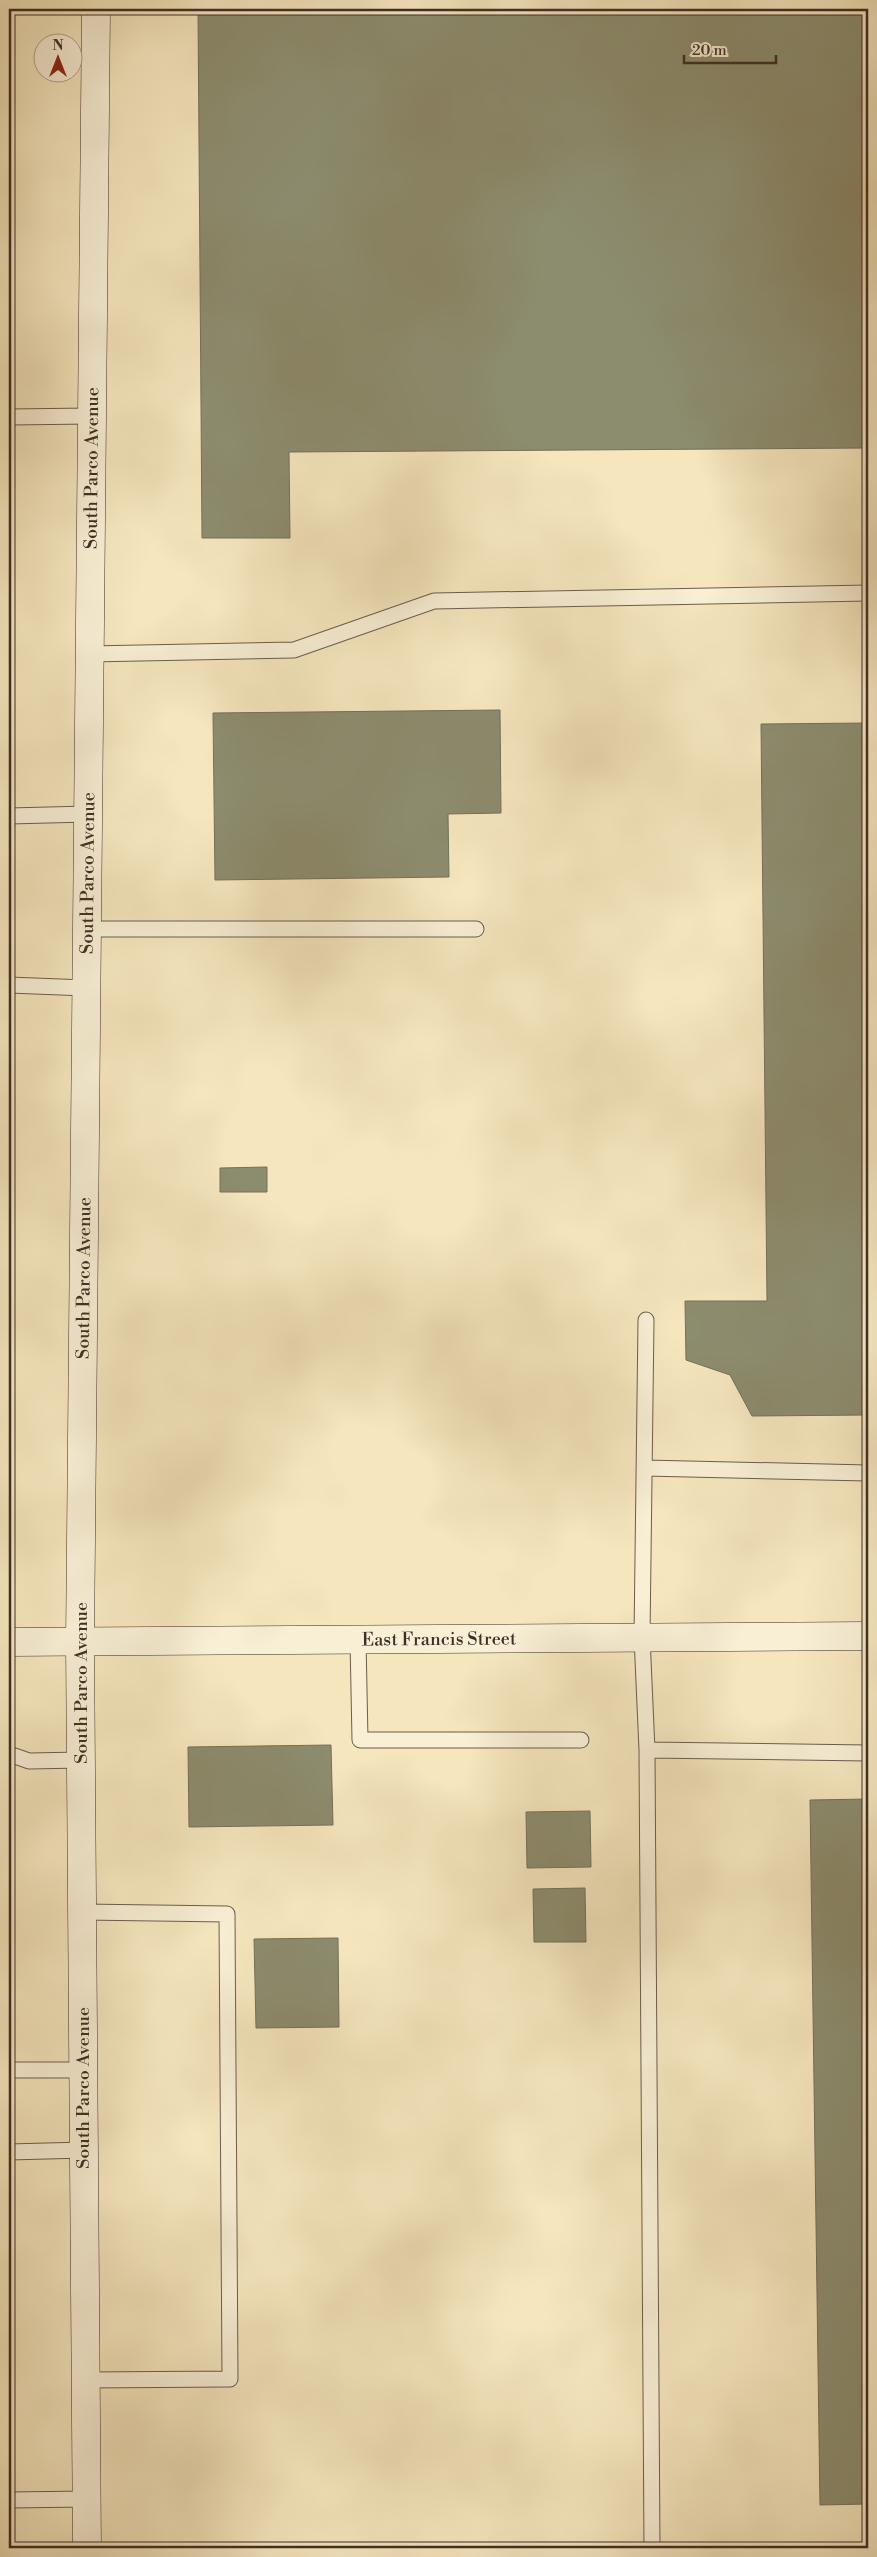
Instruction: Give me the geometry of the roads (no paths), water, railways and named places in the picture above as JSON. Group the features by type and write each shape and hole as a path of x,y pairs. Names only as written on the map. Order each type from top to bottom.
{"street":[{"name":"South Parco Avenue","path":"87,2548 80,1642 96,9"},
{"name":"East Francis Street","path":"9,1642 868,1636"}],"lane":[{"path":"9,417 92,416"},
{"path":"89,654 294,650 434,600 868,593"},
{"path":"9,816 88,814"},
{"path":"87,929 476,929"},
{"path":"9,985 86,988"},
{"path":"646,1320 642,1637 647,1750 652,2548"},
{"path":"645,1468 868,1473"},
{"path":"358,1640 360,1740 581,1740"},
{"path":"647,1750 868,1753"},
{"path":"9,1754 29,1761 81,1760"},
{"path":"82,1912 227,1914 229,2086 230,2379 86,2380"},
{"path":"9,2070 83,2070"},
{"path":"9,2152 84,2150"},
{"path":"9,2500 87,2498"}]}
